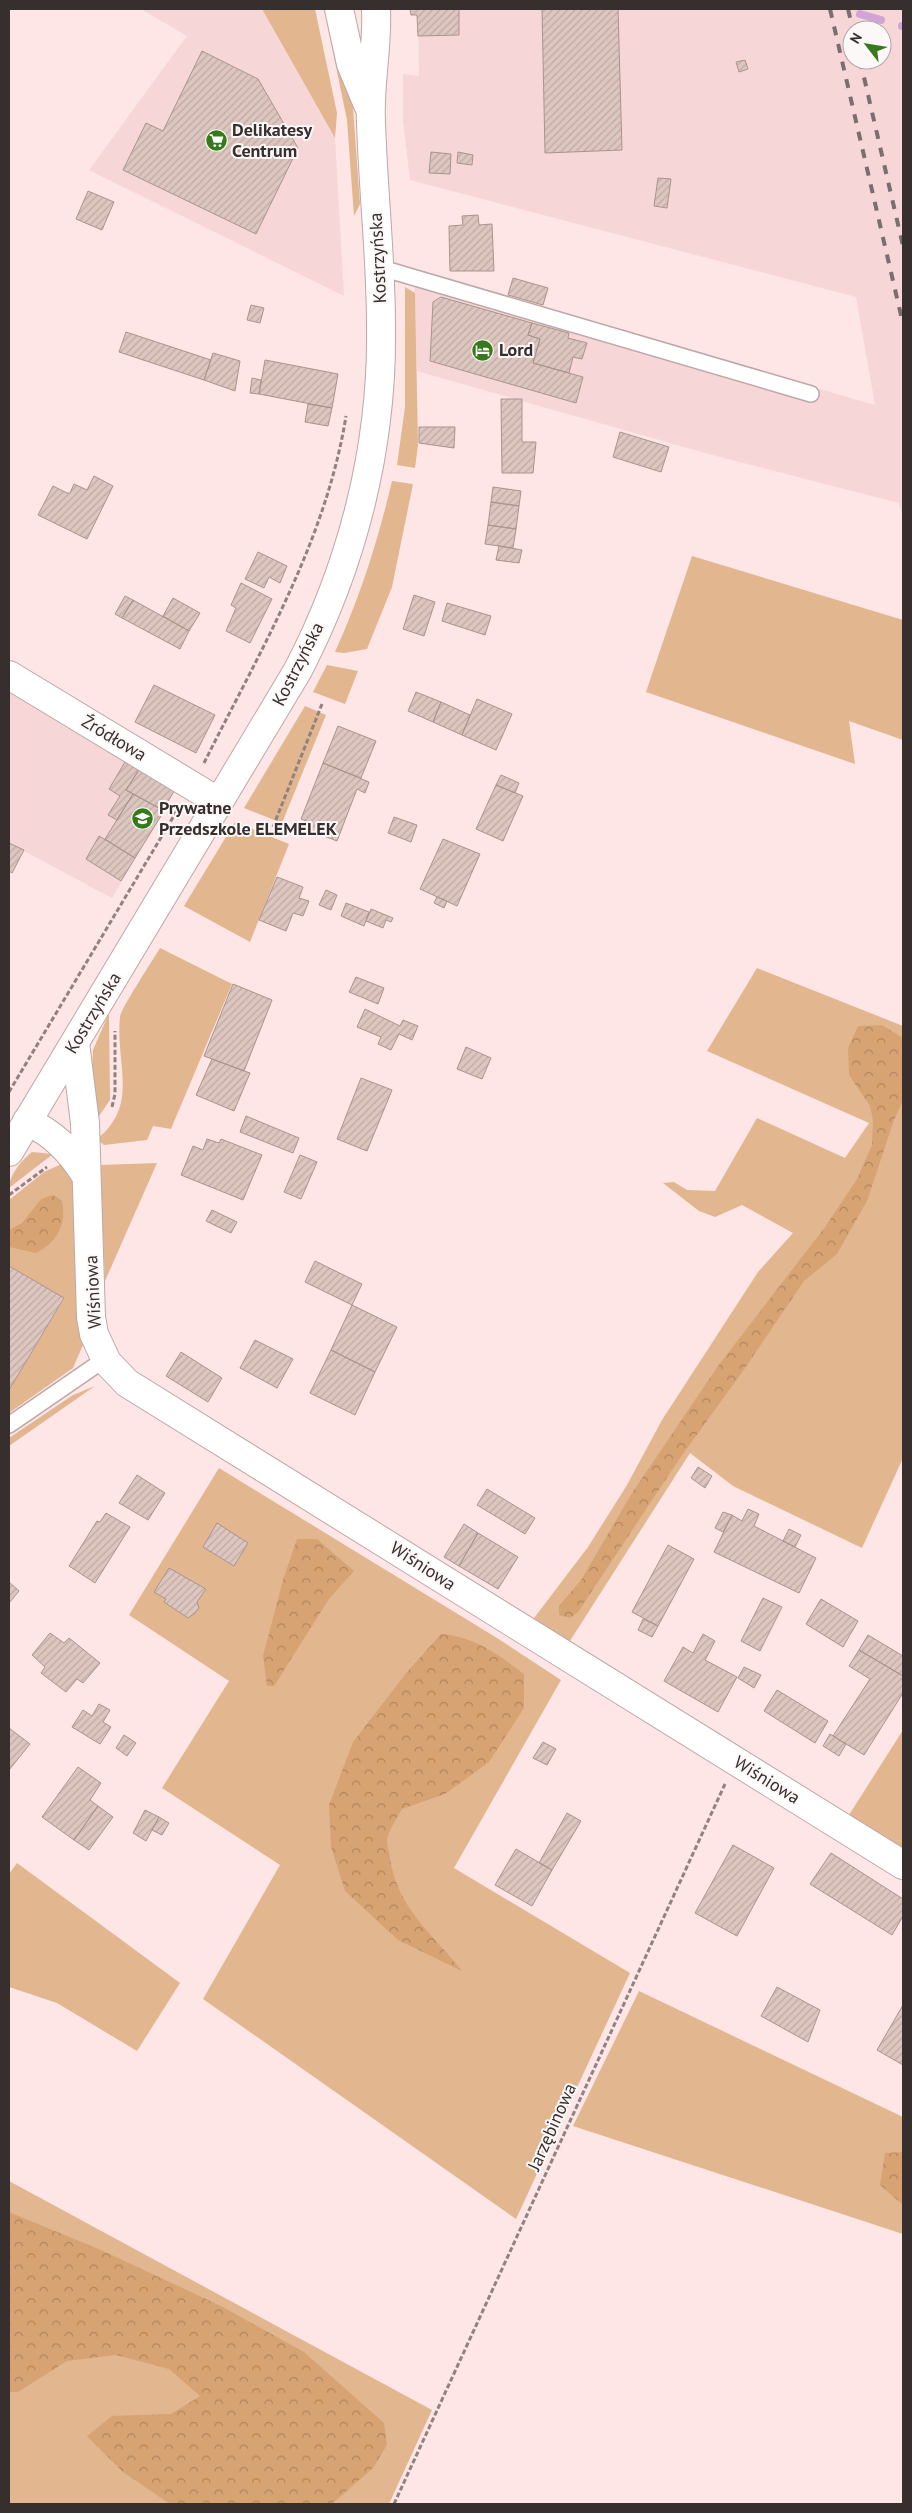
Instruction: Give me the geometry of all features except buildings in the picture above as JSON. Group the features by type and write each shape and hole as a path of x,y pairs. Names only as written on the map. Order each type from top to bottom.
{"street":[{"name":"Kostrzyńska","path":"339,9 351,64 370,111"},
{"name":"Kostrzyńska","path":"9,1152 305,657 345,561 363,499 374,440 380,387 382,325 370,111 376,9"},
{"name":"Źródłowa","path":"9,675 219,802"},
{"name":"Wiśniowa","path":"75,1043 85,1123 91,1252 91,1317 94,1334 105,1360 127,1383 903,1865"},
{"path":"27,1121 40,1127 63,1145 86,1176"}],"lane":[{"path":"378,267 811,394"},
{"path":"9,1425 105,1360"}],"path":[{"path":"9,1092 192,786 288,597 313,539 332,483 348,407"},
{"path":"273,827 322,704"},
{"name":"Jarzębinowa","path":"394,2504 689,1859 736,1761"}],"shaded area":[{"path":"141,9 262,9 335,138 344,296 89,170 187,36"},
{"path":"262,9 315,9 337,113 335,138"},
{"path":"324,9 331,9 353,108 360,204 354,216 347,120"},
{"path":"418,9 903,9 903,519 899,503 712,455 417,371 414,272 875,405 856,297 410,180 403,120 403,74 419,76"},
{"path":"405,287 415,293 418,445 415,468 397,465 405,407"},
{"path":"392,481 413,484 392,587 367,649 344,653 335,652 368,568"},
{"path":"692,556 903,620 903,740 849,721 855,764 646,692"},
{"path":"327,665 358,671 345,704 313,692"},
{"path":"9,685 177,786 112,898 9,843"},
{"path":"305,706 326,715 282,823 244,808"},
{"path":"235,822 289,844 250,942 184,906"},
{"path":"160,948 232,984 171,1129 153,1126 147,1140 104,1145 97,1139 110,1126 118,1112 122,1098 120,1017 131,994"},
{"path":"757,968 903,1026 903,1458 862,1548 733,1486 690,1453 568,1644 531,1622 588,1547 627,1485 662,1420 758,1272 793,1233 742,1205 715,1217 699,1211 663,1183 674,1182 687,1190 715,1191 757,1118 845,1158 869,1123 707,1051"},
{"path":"109,1013 110,1100 95,1122 92,1070 93,1050"},
{"path":"32,1152 53,1154 9,1188 11,1178 17,1168"},
{"path":"66,1162 73,1171 79,1270 77,1323 83,1345 73,1368 9,1413 9,1390 64,1299 9,1266 9,1200 44,1172"},
{"path":"157,1163 105,1281 100,1165"},
{"path":"95,1386 9,1446 9,1438 73,1395"},
{"path":"219,1468 497,1638 561,1680 454,1868 630,1973 516,2219 203,1999 280,1865 162,1788 229,1681 129,1615"},
{"path":"903,1730 903,1850 849,1815"},
{"path":"17,1863 180,1983 137,2051 57,2003 9,1987 9,1874"},
{"path":"639,1991 903,2117 903,2234 573,2126"},
{"path":"9,2181 432,2410 389,2504 9,2504"}],"green space":[{"path":"882,1025 903,1038 903,1101 894,1120 867,1201 837,1254 804,1281 743,1371 680,1458 578,1612 570,1618 559,1615 559,1606 581,1580 632,1493 718,1366 825,1227 857,1179 872,1145 873,1120 870,1106 849,1075 848,1048 858,1026"},
{"path":"53,1195 62,1201 63,1218 59,1232 50,1244 36,1253 9,1247 9,1230 22,1223 41,1199"},
{"path":"297,1539 317,1539 354,1571 329,1599 274,1686 267,1686 263,1656 283,1580"},
{"path":"441,1634 476,1643 495,1653 524,1674 524,1708 489,1762 445,1794 402,1809 388,1836 387,1842 394,1877 409,1907 462,1971 398,1940 345,1891 331,1847 329,1805 353,1742 407,1672"},
{"path":"903,2152 903,2205 880,2185 885,2153"},
{"path":"9,2212 101,2250 221,2306 304,2352 384,2423 387,2445 373,2468 332,2504 170,2504 123,2472 87,2436 112,2416 171,2414 200,2396 169,2369 116,2355 67,2361 18,2392 9,2392"}],"waterway":[{"path":"860,14 881,20"}],"railway":[{"path":"830,9 903,324"},
{"path":"848,9 851,20"},
{"path":"862,70 903,246"}],"place":[{"name":"Delikatesy Centrum","path":"216,140"},
{"name":"Lord","path":"483,350"},
{"name":"Prywatne Przedszkole ELEMELEK","path":"143,818"}]}
